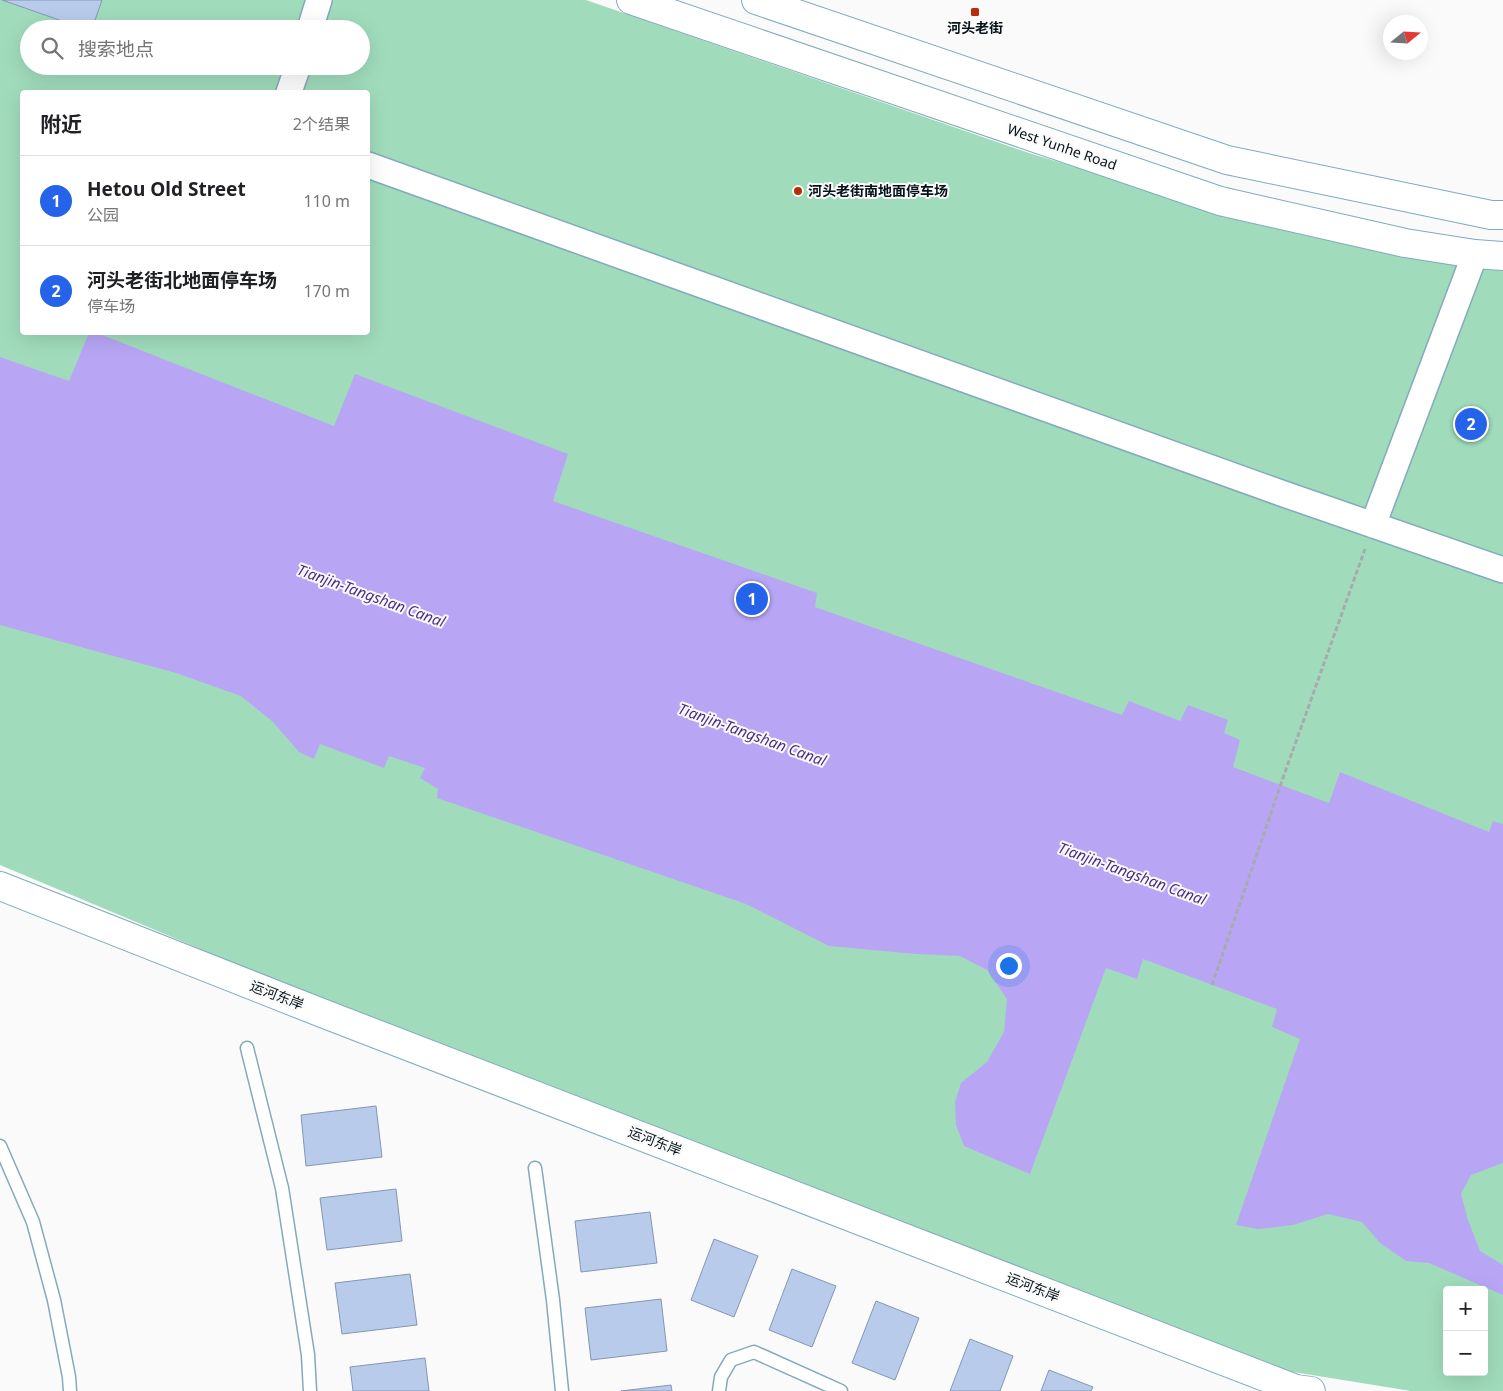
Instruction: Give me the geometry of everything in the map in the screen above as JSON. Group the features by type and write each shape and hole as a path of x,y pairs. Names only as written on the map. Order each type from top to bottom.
{"main road":[{"name":"West Yunhe Road","path":"631,0 1220,200 1405,243 1475,254 1503,256"},
{"path":"756,0 1227,160 1472,212 1503,215"},
{"name":"运河东岸","path":"0,886 1296,1389 1312,1391"}],"street":[{"path":"313,20 319,0"},
{"path":"290,90 295,75"},
{"path":"370,166 1503,570"},
{"path":"1373,525 1475,254"}],"lane":[{"path":"246,1048 282,1188 308,1354 310,1391"},
{"path":"0,1146 33,1222 54,1300 70,1391"},
{"path":"535,1168 553,1300 562,1391"},
{"path":"719,1391 721,1377 731,1360 754,1352 841,1391"}],"path":[{"path":"1212,985 1373,525"}],"green space":[{"path":"0,0 586,0 1029,153 1255,222 1503,264 1503,1391 1411,1391 1281,1370 325,1001 0,865"}],"water":[{"name":"Tianjin-Tangshan Canal","path":"88,335 102,335 334,426 355,374 568,454 553,501 817,593 815,607 1122,715 1129,701 1180,721 1188,705 1228,720 1224,733 1240,740 1233,767 1329,803 1340,772 1489,832 1493,821 1503,824 1503,1163 1471,1175 1461,1194 1468,1220 1480,1251 1503,1265 1503,1295 1488,1289 1488,1286 1482,1286 1429,1263 1406,1261 1380,1243 1362,1222 1328,1214 1293,1225 1258,1229 1236,1225 1300,1039 1272,1027 1277,1009 1143,959 1137,979 1106,968 1030,1174 964,1146 956,1125 955,1102 961,1083 987,1062 1004,1032 1007,999 987,970 960,956 829,946 746,904 437,798 438,789 420,778 425,768 389,756 384,768 320,744 314,759 299,752 273,722 241,696 176,673 0,625 0,357 69,381"}],"building":[{"path":"2,0 102,0 95,20 59,20"},
{"path":"376,1106 382,1157 306,1166 301,1115"},
{"path":"396,1189 402,1241 327,1250 320,1198"},
{"path":"650,1212 657,1263 581,1272 575,1221"},
{"path":"714,1239 758,1256 734,1317 691,1300"},
{"path":"792,1269 836,1286 812,1347 769,1330"},
{"path":"410,1274 417,1325 342,1334 335,1283"},
{"path":"661,1299 667,1351 591,1360 585,1308"},
{"path":"876,1301 919,1318 895,1380 852,1363"},
{"path":"970,1339 1013,1356 1000,1391 950,1391"},
{"path":"425,1358 429,1391 353,1391 350,1367"},
{"path":"1049,1370 1093,1387 1091,1391 1041,1391"},
{"path":"671,1385 672,1391 621,1391"}],"place":[{"name":"河头老街","path":"975,12"},
{"name":"河头老街南地面停车场","path":"798,191"},
{"name":"河头老街北地面停车场","path":"1471,424"},
{"name":"Hetou Old Street","path":"752,599"}]}
